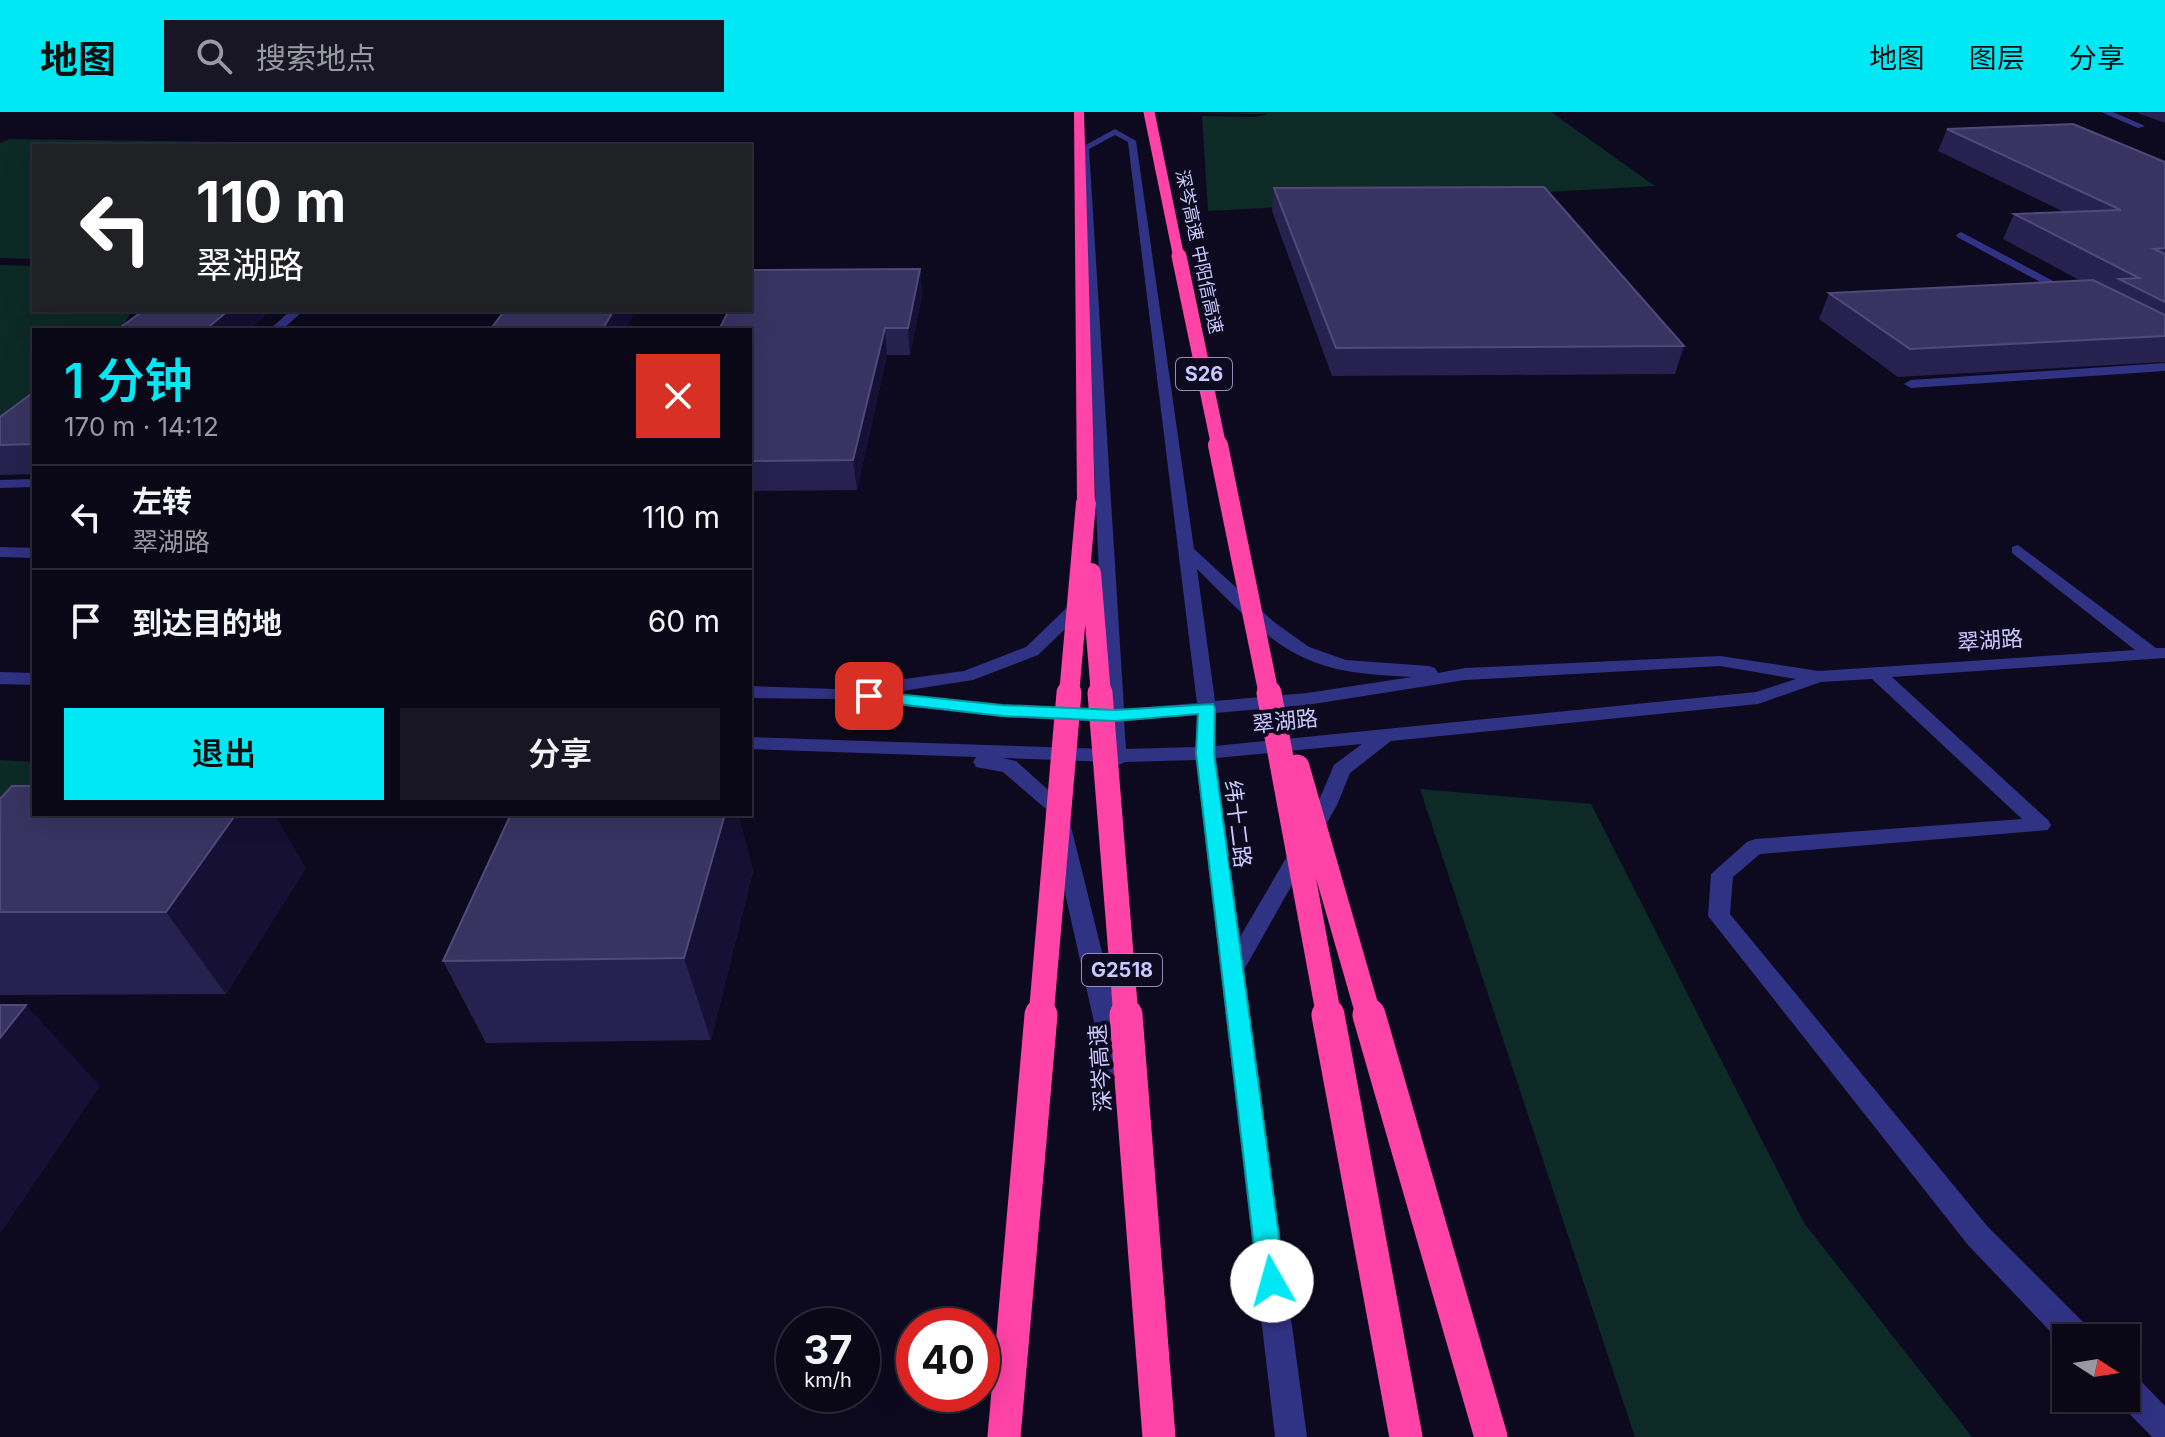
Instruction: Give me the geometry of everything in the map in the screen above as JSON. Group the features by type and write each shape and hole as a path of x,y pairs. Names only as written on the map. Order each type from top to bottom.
{"highway":[{"path":"1004,1437 1086,503 1079,112"},
{"name":"深岑高速 中阳信高速","path":"1149,112 1258,635"},
{"name":"深岑高速","path":"1086,503 1159,1437"},
{"path":"1258,635 1406,1437"},
{"path":"1258,635 1491,1437"}],"street":[{"path":"2105,112 2141,126"},
{"name":"纬十二路","path":"1107,573 1084,148 1115,132 1132,141 1207,708 1205,753 1291,1437"},
{"path":"1961,235 2084,301"},
{"path":"277,328 296,312"},
{"path":"1911,384 2165,367"},
{"path":"0,484 32,483"},
{"path":"1186,550 1276,631 1318,658 1380,669 1465,674"},
{"path":"2018,550 2158,654"},
{"path":"0,552 32,553"},
{"path":"842,693 967,676 1032,651 1107,573"},
{"path":"1107,573 1152,1437"},
{"name":"翠湖路","path":"752,743 1117,756 1205,753 1758,698 1819,677 2158,654"},
{"name":"翠湖路","path":"752,692 842,693 1002,711 1115,716 1307,699 1465,674 1720,661 1819,677"},
{"path":"1875,672 2041,825 1755,847 1722,874 1719,916 1978,1236 2063,1324"},
{"path":"0,678 32,679"},
{"path":"1232,970 1327,805 1341,770 1386,735"},
{"path":"879,748 1009,766 1056,806 1137,1152"},
{"path":"2140,1402 2165,1428"}],"green space":[{"path":"1551,112 1655,186 1208,211 1202,116 1257,117 1267,114 1187,113"},
{"path":"10,139 322,143 32,144 32,259 0,258 0,143"},
{"path":"0,265 32,266 32,312 131,312 122,328 32,328 32,398 0,420"},
{"path":"0,760 32,762 33,816 0,872"},
{"path":"1420,789 1591,804 1804,1223 1972,1437 1635,1437"}],"building":[{"path":"2073,124 2165,162 2165,248 2154,249 2165,254 2165,302 2119,279 2139,278 2014,214 2121,210 1947,129"},
{"path":"1544,187 1684,346 1336,348 1274,188"},
{"path":"920,269 908,328 885,328 853,460 752,461 752,328 720,328 728,312 752,312 752,270"},
{"path":"2093,280 2165,315 2165,336 1910,349 1829,293"},
{"path":"141,312 227,312 207,328 120,328"},
{"path":"504,312 613,312 603,328 492,328"},
{"path":"32,393 32,444 0,445 0,417"},
{"path":"12,786 32,786 32,816 235,816 166,912 0,912 0,799"},
{"path":"510,816 724,816 684,958 443,961"},
{"path":"0,1005 26,1005 0,1038"}],"route":[{"path":"869,696 1002,711 1115,716 1207,708 1205,753 1272,1281"}]}
